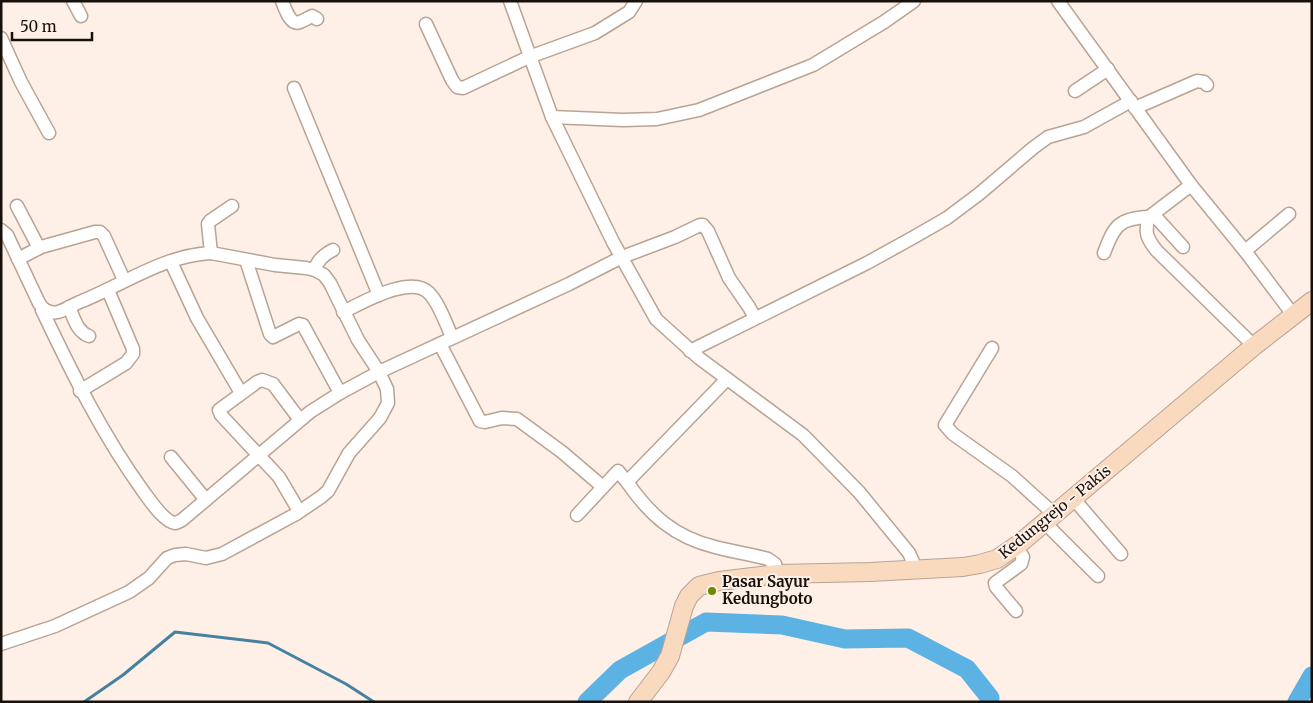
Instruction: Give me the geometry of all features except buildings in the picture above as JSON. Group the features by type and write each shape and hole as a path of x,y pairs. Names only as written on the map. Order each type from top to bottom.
{"main road":[{"name":"Kedungrejo - Pakis","path":"638,702 661,672 670,656 689,596 699,586 719,581 778,574 851,573 946,568 980,564 997,559 1016,546 1254,346 1312,302"}],"street":[{"path":"73,1 82,16"},
{"path":"282,1 290,18 295,23 299,23 312,16 317,19"},
{"path":"510,1 552,116 622,257 656,319 694,354 803,435 844,476 909,553 913,562 910,570"},
{"path":"426,24 452,80 457,87 463,88 529,57 595,33 629,12 636,1"},
{"path":"552,116 623,120 657,119 699,110 813,65 884,22 914,1"},
{"path":"1058,1 1191,185 1245,251 1294,316"},
{"path":"1,38 49,132"},
{"path":"1075,91 1108,69"},
{"path":"694,354 755,318 867,263 947,218 1048,137 1084,127 1133,104 1197,81 1204,82 1206,85"},
{"path":"294,88 379,295"},
{"path":"1191,185 1151,216 1146,230 1146,237 1254,346"},
{"path":"17,206 39,248"},
{"path":"211,253 208,224 232,206"},
{"path":"1245,251 1289,214"},
{"path":"1104,253 1113,234 1123,222 1133,217 1151,216 1183,247"},
{"path":"2,228 80,390 124,464 155,507 167,519 176,523 310,412 340,393 452,337 569,284 622,257 675,237 700,225 703,225 718,251 729,278 755,318"},
{"path":"18,258 39,248 100,232 104,236 124,280"},
{"path":"315,270 322,257 333,250"},
{"path":"1,644 55,626 129,592 150,578 174,554 206,558 217,556 299,511 328,491 349,453 380,418 388,403 387,389 380,372 358,340 328,278 315,270 211,253 190,256 124,280 108,290 58,312 42,310"},
{"path":"246,260 270,334 273,336 299,324 302,325 340,393"},
{"path":"170,262 197,318 241,393"},
{"path":"343,312 379,295 410,286 422,287 434,299 452,337"},
{"path":"80,390 126,363 133,354 133,349 108,290"},
{"path":"69,307 77,327 89,336"},
{"path":"440,344 480,421 485,422 502,418 517,419 562,452 603,487"},
{"path":"992,348 945,425 953,434 1012,476 1098,576"},
{"path":"626,482 728,379"},
{"path":"299,511 294,499 279,477 221,415 220,410 257,382 269,381 300,420"},
{"path":"171,457 206,500"},
{"path":"577,515 618,471 639,499 674,532 715,547 768,559 775,564 778,574"},
{"path":"1073,498 1122,554"},
{"path":"1016,546 1023,557 1021,564 995,584 1016,611"}],"waterway":[{"path":"587,702 620,670 706,622 782,625 845,639 908,638 967,669 990,698 989,702"},
{"path":"84,702 123,675 175,632 268,643 346,684 374,702"},
{"path":"1297,702 1312,676"}],"place":[{"name":"Pasar Sayur Kedungboto","path":"712,591"}]}
